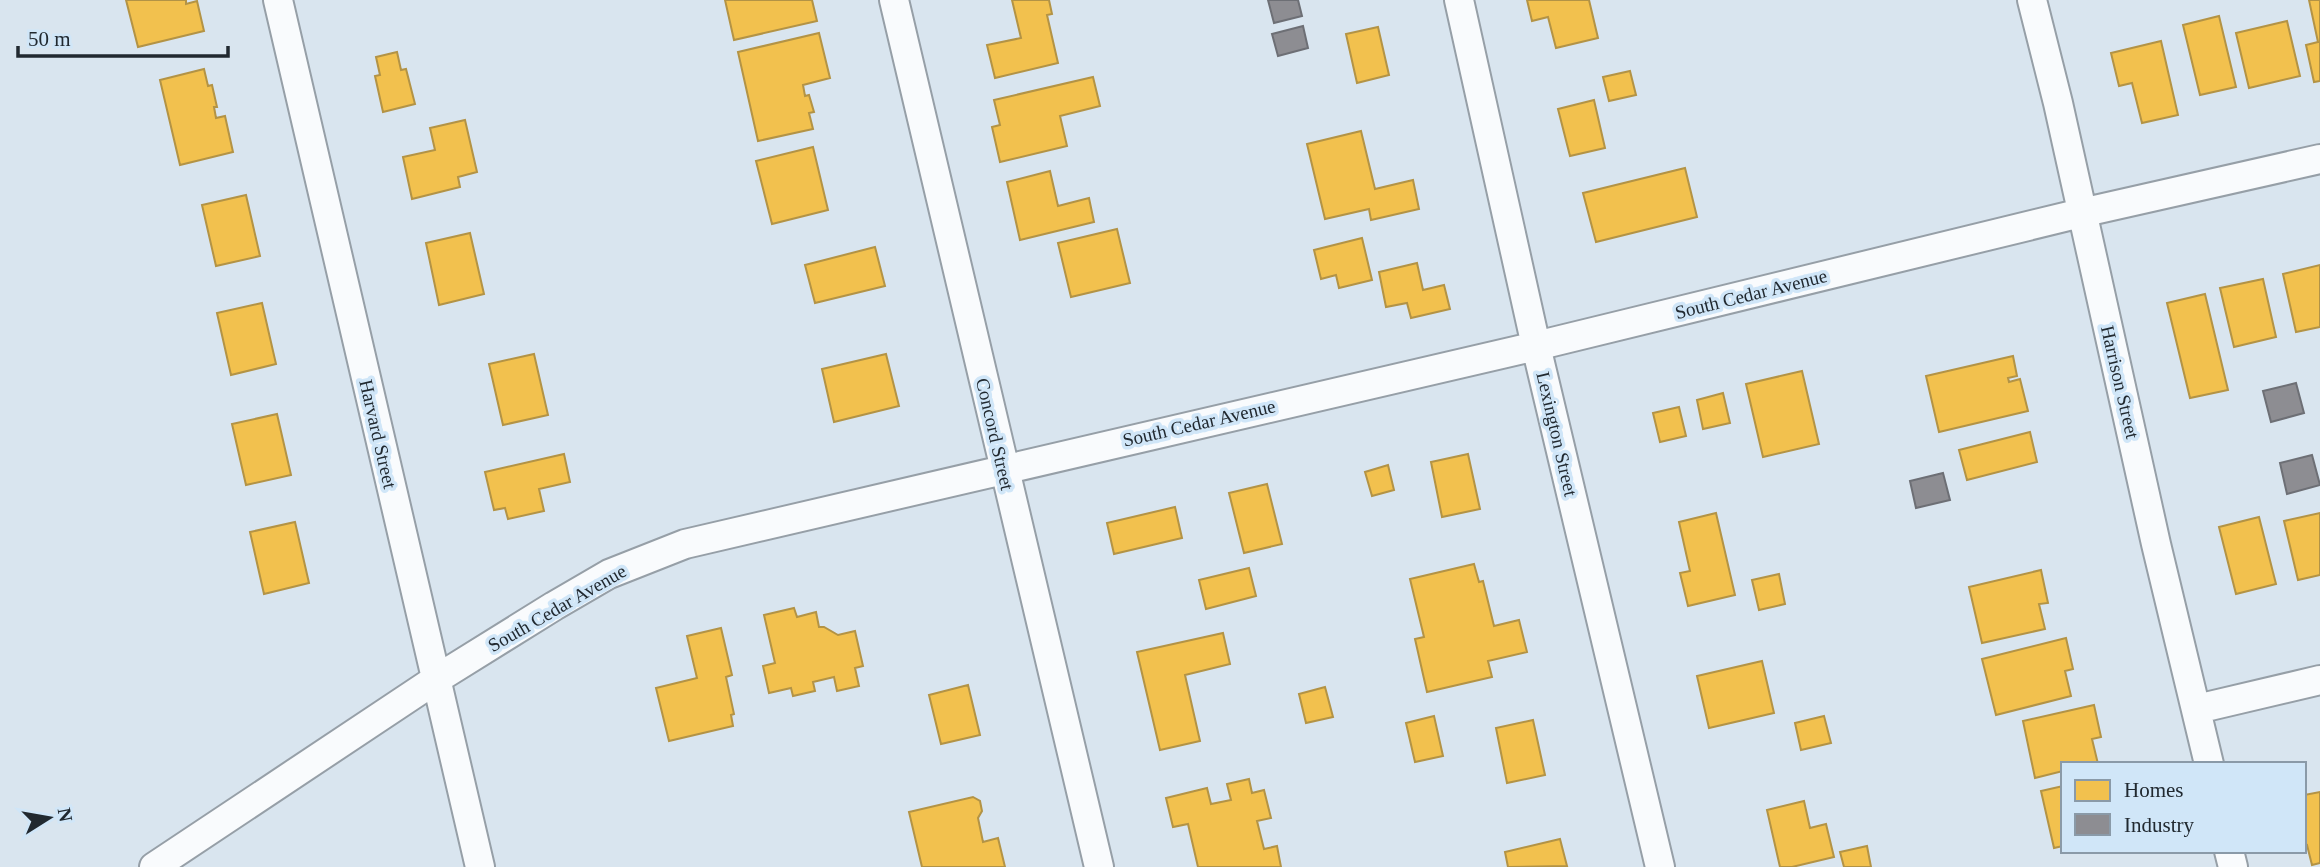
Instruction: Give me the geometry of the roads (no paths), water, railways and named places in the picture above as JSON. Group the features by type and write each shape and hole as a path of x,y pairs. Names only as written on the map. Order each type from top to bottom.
{"street":[{"name":"Harvard Street","path":"278,0 480,867"},
{"name":"Concord Street","path":"894,0 1098,867"},
{"name":"Lexington Street","path":"1460,0 1535,346 1660,867"},
{"name":"Harrison Street","path":"2032,0 2209,762"},
{"name":"South Cedar Avenue","path":"154,867 435,680 609,574 685,544 1535,346 2081,212 2320,159"},
{"path":"2197,709 2320,680"}]}
